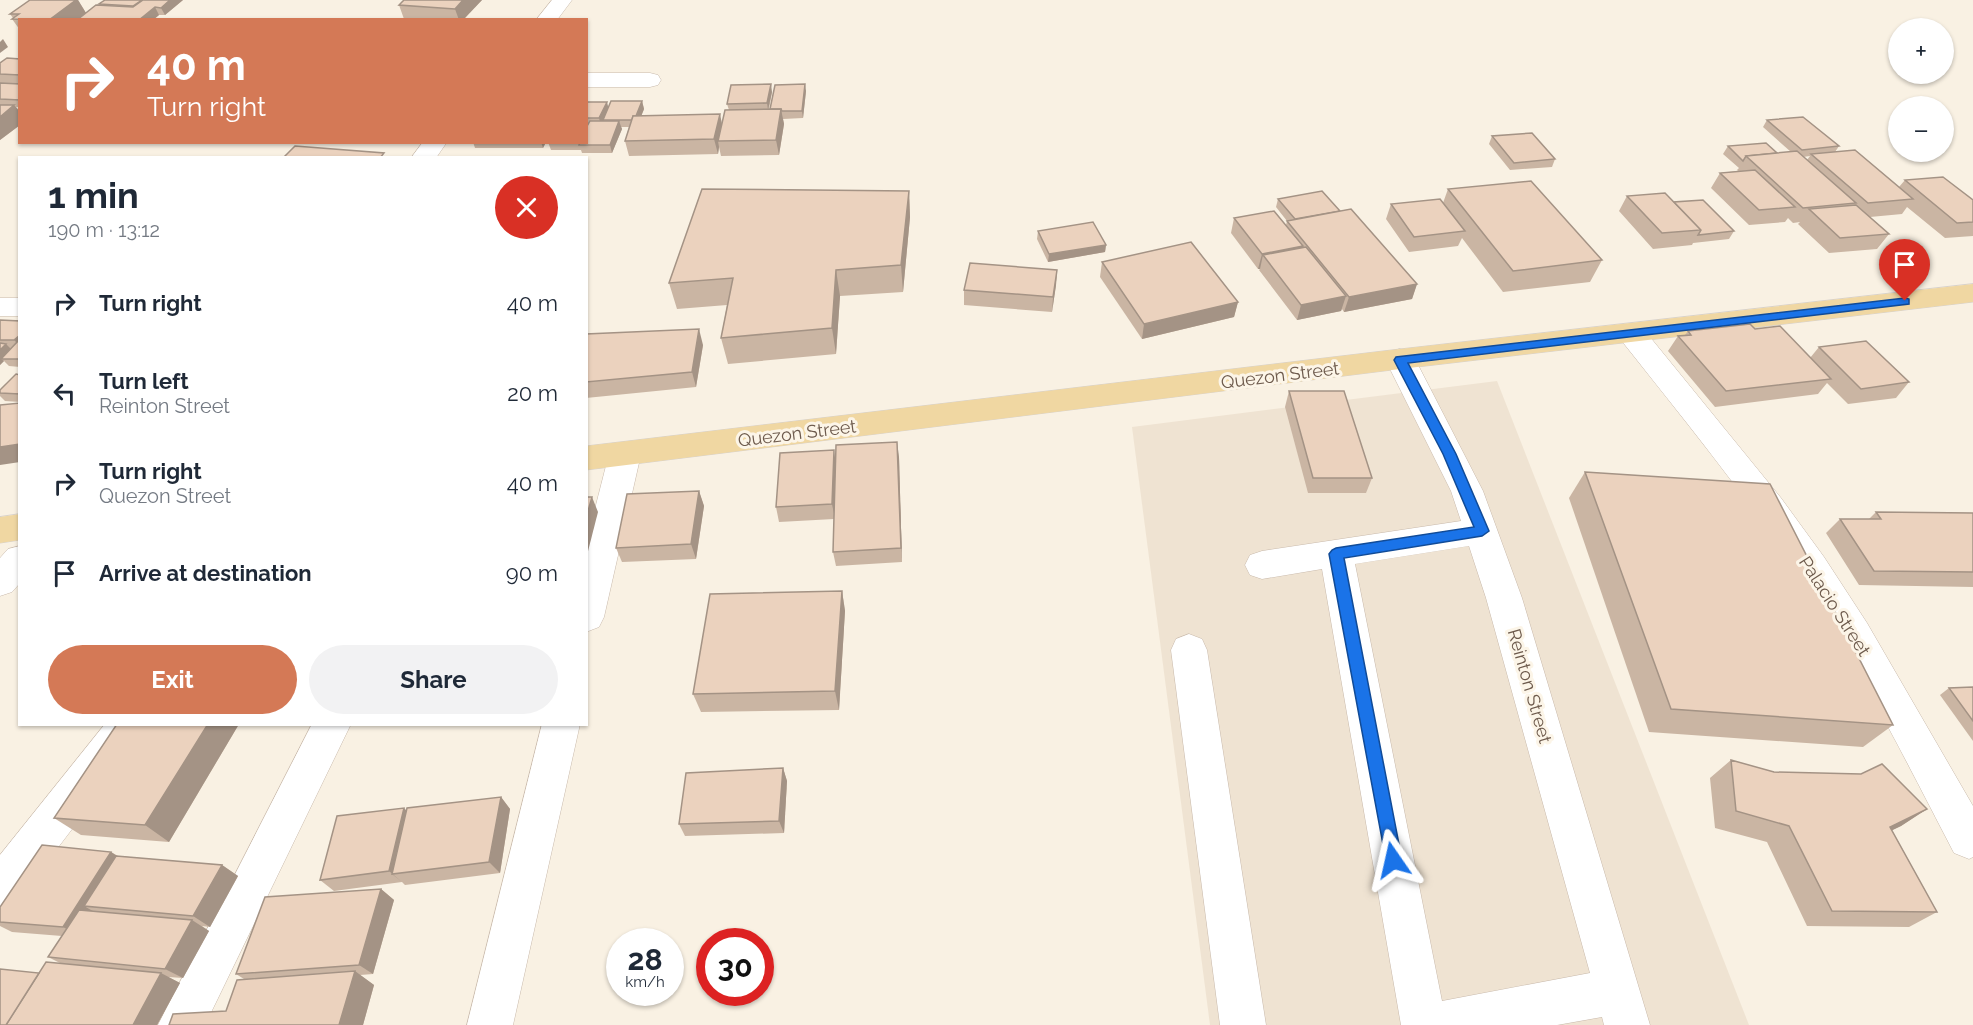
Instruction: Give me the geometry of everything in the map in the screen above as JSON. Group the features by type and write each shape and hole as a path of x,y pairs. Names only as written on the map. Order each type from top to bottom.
{"main road":[{"name":"Quezon Street","path":"588,458 1973,293"},
{"path":"0,530 18,527"}],"street":[{"path":"548,18 562,0"},
{"path":"588,80 650,80"},
{"path":"425,156 434,144"},
{"path":"0,307 18,307"},
{"name":"Palacio Street","path":"1631,333 1767,505 1811,566 1857,637 1970,839"},
{"name":"Reinton Street","path":"1400,360 1450,454 1482,531 1504,598 1622,1008"},
{"path":"588,609 625,454"},
{"path":"1262,566 1482,531"},
{"path":"1336,554 1424,1025"},
{"path":"0,582 18,561"},
{"path":"1190,650 1243,1025"},
{"path":"0,889 127,726"},
{"path":"181,1025 331,726"},
{"path":"490,1025 561,726"},
{"path":"1436,1025 1622,1008"}],"shaded area":[{"path":"1497,381 1749,1025 1210,1025 1132,427"}],"building":[{"path":"30,0 76,0 52,18 12,19 19,14 10,14"},
{"path":"105,0 142,0 133,6 99,4"},
{"path":"143,0 170,0 161,8 155,7 141,18 80,18 96,5 133,7"},
{"path":"404,0 463,0 455,9 399,5"},
{"path":"7,58 18,59 18,75 0,74 0,63"},
{"path":"0,83 18,84 18,100 0,99"},
{"path":"771,84 767,103 727,104 731,85"},
{"path":"805,84 802,111 770,109 775,85"},
{"path":"611,101 642,101 632,120 603,120"},
{"path":"588,102 607,102 599,118 588,118"},
{"path":"0,105 14,105 0,117"},
{"path":"781,109 776,140 718,141 725,110"},
{"path":"720,114 714,139 625,141 633,116"},
{"path":"1803,117 1839,146 1802,150 1767,120"},
{"path":"590,121 619,121 610,145 579,145 588,144"},
{"path":"1532,133 1555,159 1514,163 1492,136"},
{"path":"1766,143 1777,153 1746,156 1743,161 1728,146"},
{"path":"295,146 384,153 382,156 285,156"},
{"path":"1855,150 1913,199 1868,203 1811,154"},
{"path":"1797,151 1856,203 1803,208 1746,156"},
{"path":"1755,170 1795,207 1759,210 1720,173"},
{"path":"1943,177 1973,200 1973,222 1957,223 1905,180"},
{"path":"1531,181 1602,260 1513,271 1448,189"},
{"path":"702,189 909,191 901,265 836,270 832,328 721,338 733,278 669,283"},
{"path":"1322,191 1340,211 1295,219 1278,199"},
{"path":"1665,193 1701,230 1662,233 1627,196"},
{"path":"1440,199 1465,231 1414,237 1391,204"},
{"path":"1703,200 1734,231 1698,235 1701,230 1674,202"},
{"path":"1856,205 1889,234 1840,238 1809,209"},
{"path":"1351,209 1417,284 1349,297 1287,221"},
{"path":"1274,211 1303,246 1262,254 1234,218"},
{"path":"1093,222 1106,245 1049,254 1038,231"},
{"path":"1191,242 1238,302 1144,324 1102,262"},
{"path":"1306,247 1346,296 1301,305 1263,255"},
{"path":"970,263 1057,270 1053,297 964,290"},
{"path":"0,320 18,321 18,337 14,340 0,340"},
{"path":"1750,324 1755,329 1780,326 1831,379 1726,391 1678,336 1691,335 1688,331"},
{"path":"699,329 692,372 588,382 588,334"},
{"path":"18,341 18,359 1,359"},
{"path":"1866,341 1909,382 1861,389 1819,347"},
{"path":"18,374 18,394 0,393 0,390"},
{"path":"1289,391 1344,391 1372,478 1313,478"},
{"path":"18,403 18,444 0,447 0,405"},
{"path":"897,442 901,548 833,552 836,445"},
{"path":"834,450 832,504 776,507 780,453"},
{"path":"1585,472 1770,484 1893,725 1671,709"},
{"path":"699,491 691,544 616,548 627,494"},
{"path":"588,497 592,497 588,511"},
{"path":"1876,512 1973,513 1973,572 1874,571 1840,519 1881,519"},
{"path":"842,591 835,691 693,694 710,594"},
{"path":"1973,687 1973,721 1949,688"},
{"path":"116,726 207,726 145,825 54,818"},
{"path":"1731,760 1774,772 1861,774 1882,764 1927,809 1890,827 1937,912 1832,911 1789,826 1736,811"},
{"path":"783,768 779,821 679,824 686,773"},
{"path":"501,797 489,862 392,874 407,808"},
{"path":"404,808 389,871 320,880 337,816"},
{"path":"42,845 111,852 63,927 0,922 0,907"},
{"path":"116,856 222,865 193,916 84,906"},
{"path":"381,889 359,965 236,974 265,897"},
{"path":"79,910 192,920 165,969 48,957"},
{"path":"46,962 161,973 133,1025 6,1025"},
{"path":"0,969 39,973 6,1025 0,1025"},
{"path":"355,971 339,1025 169,1025 173,1014 226,1011 237,980"}],"route":[{"path":"1393,860 1336,554 1482,531 1450,454 1400,360 1905,301"}]}
